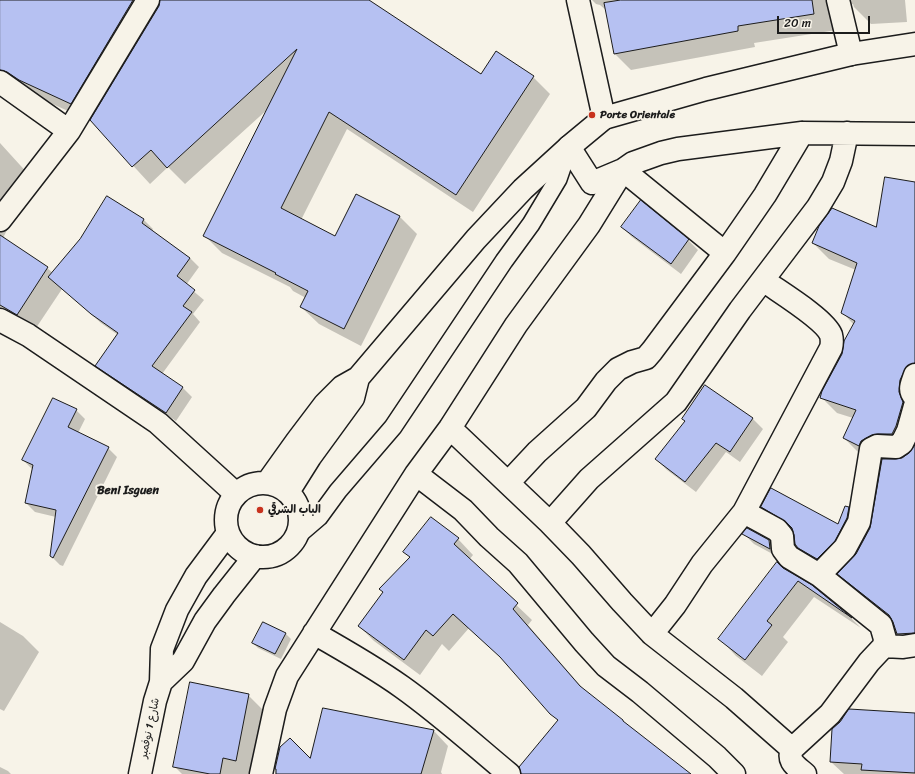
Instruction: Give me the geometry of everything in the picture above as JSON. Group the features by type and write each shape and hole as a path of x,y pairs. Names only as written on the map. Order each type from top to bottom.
{"street":[{"path":"0,220 69,131 148,0"},
{"path":"578,0 604,118"},
{"path":"838,0 851,54"},
{"path":"267,483 325,404 342,387 358,378 476,239 524,189 569,147 604,118 706,89 851,54 915,44"},
{"path":"0,82 69,131"},
{"path":"569,147 592,183 623,170 639,161 678,149 802,133 915,134"},
{"path":"508,483 537,452 586,408 606,381 618,369 632,362 646,358 725,253 765,195 802,133"},
{"path":"550,523 589,479 676,402 711,350 818,207 833,182 841,161 847,133"},
{"path":"623,170 725,253"},
{"path":"261,774 275,709 287,676 416,474 450,428 516,325 589,225 623,170"},
{"path":"652,634 675,605 702,564 744,512 831,348 831,334 826,327 763,280"},
{"path":"0,320 28,335 158,423 236,494"},
{"path":"915,375 910,389 915,397"},
{"path":"288,492 310,457 352,398 358,378"},
{"path":"819,575 844,548 859,522 872,449 877,446 896,447 902,443 908,430 915,406"},
{"path":"450,428 582,555 622,602 652,634 734,698 792,749"},
{"path":"416,474 463,510 489,537 518,563 606,666 646,697 717,757 734,774"},
{"path":"256,483 278,485 288,492 295,501 300,512 298,534 290,546 280,553 268,557 255,556 243,552 233,543 228,533 226,513 230,502 236,494 245,487 256,483"},
{"path":"744,512 777,530 782,536 783,549 785,553 819,575 881,625 886,639 884,646 869,662 830,714 792,749 790,754 791,760 805,774"},
{"path":"161,682 162,649 177,610 196,576 228,533"},
{"path":"161,682 183,661 205,622 255,556"},
{"path":"314,633 358,658 402,687 426,705 503,772"},
{"path":"884,646 902,647 915,645"},
{"name":"شارع 1 نوفمبر","path":"140,774 155,701 161,682"}],"lane":[{"path":"298,534 319,517 338,491 393,427 504,261 531,224 558,179 569,147"}],"building":[{"path":"0,0 133,0 71,104 19,80 7,72 0,70"},
{"path":"160,0 369,0 481,74 496,51 534,76 456,195 329,112 281,208 335,236 356,194 400,216 344,329 300,307 308,291 203,236 297,49 167,168 151,150 132,167 90,120 159,6"},
{"path":"621,0 812,0 814,14 738,26 738,31 614,54 604,3"},
{"path":"885,177 915,182 915,363 907,366 900,380 899,392 903,402 892,434 872,435 861,441 859,446 843,438 856,410 820,398 822,391 842,354 844,341 855,321 841,313 857,263 812,243 819,226 832,208 876,227"},
{"path":"107,196 144,219 142,223 190,258 177,276 195,290 183,306 192,312 152,366 183,387 166,413 95,366 118,333 91,314 48,277 80,239"},
{"path":"641,200 689,239 671,264 621,227"},
{"path":"0,235 48,267 17,315 0,305"},
{"path":"705,385 753,418 730,452 716,443 685,482 655,459 685,421 682,419"},
{"path":"53,398 77,409 68,427 109,447 53,558 50,556 56,510 25,503 33,465 22,460"},
{"path":"915,445 915,633 897,634 889,615 837,574 856,554 870,528 882,459 902,458 909,453"},
{"path":"771,488 838,524 845,506 849,507 847,518 835,541 817,559 798,548 795,544 792,528 786,522 761,507"},
{"path":"431,517 459,538 454,544 518,603 513,609 580,686 691,774 521,774 519,767 558,720 550,714 500,657 453,614 433,636 426,630 404,660 358,626 383,592 379,589 410,557 403,552"},
{"path":"747,528 769,540 770,549 742,534"},
{"path":"777,562 783,568 812,585 852,618 798,581 767,621 772,625 745,660 718,639"},
{"path":"263,622 286,633 275,654 252,643"},
{"path":"190,682 249,694 236,761 223,758 220,774 210,774 173,767"},
{"path":"323,708 434,730 421,774 276,774 275,769 280,747 290,738 310,758"},
{"path":"849,709 915,713 915,773 861,770 862,764 830,762 832,729 840,722"}],"place":[{"name":"Porte Orientale","path":"592,115"},
{"name":"الباب الشرقي","path":"260,510"}],"district":[{"name":"Beni Isguen","path":"128,491"}]}
